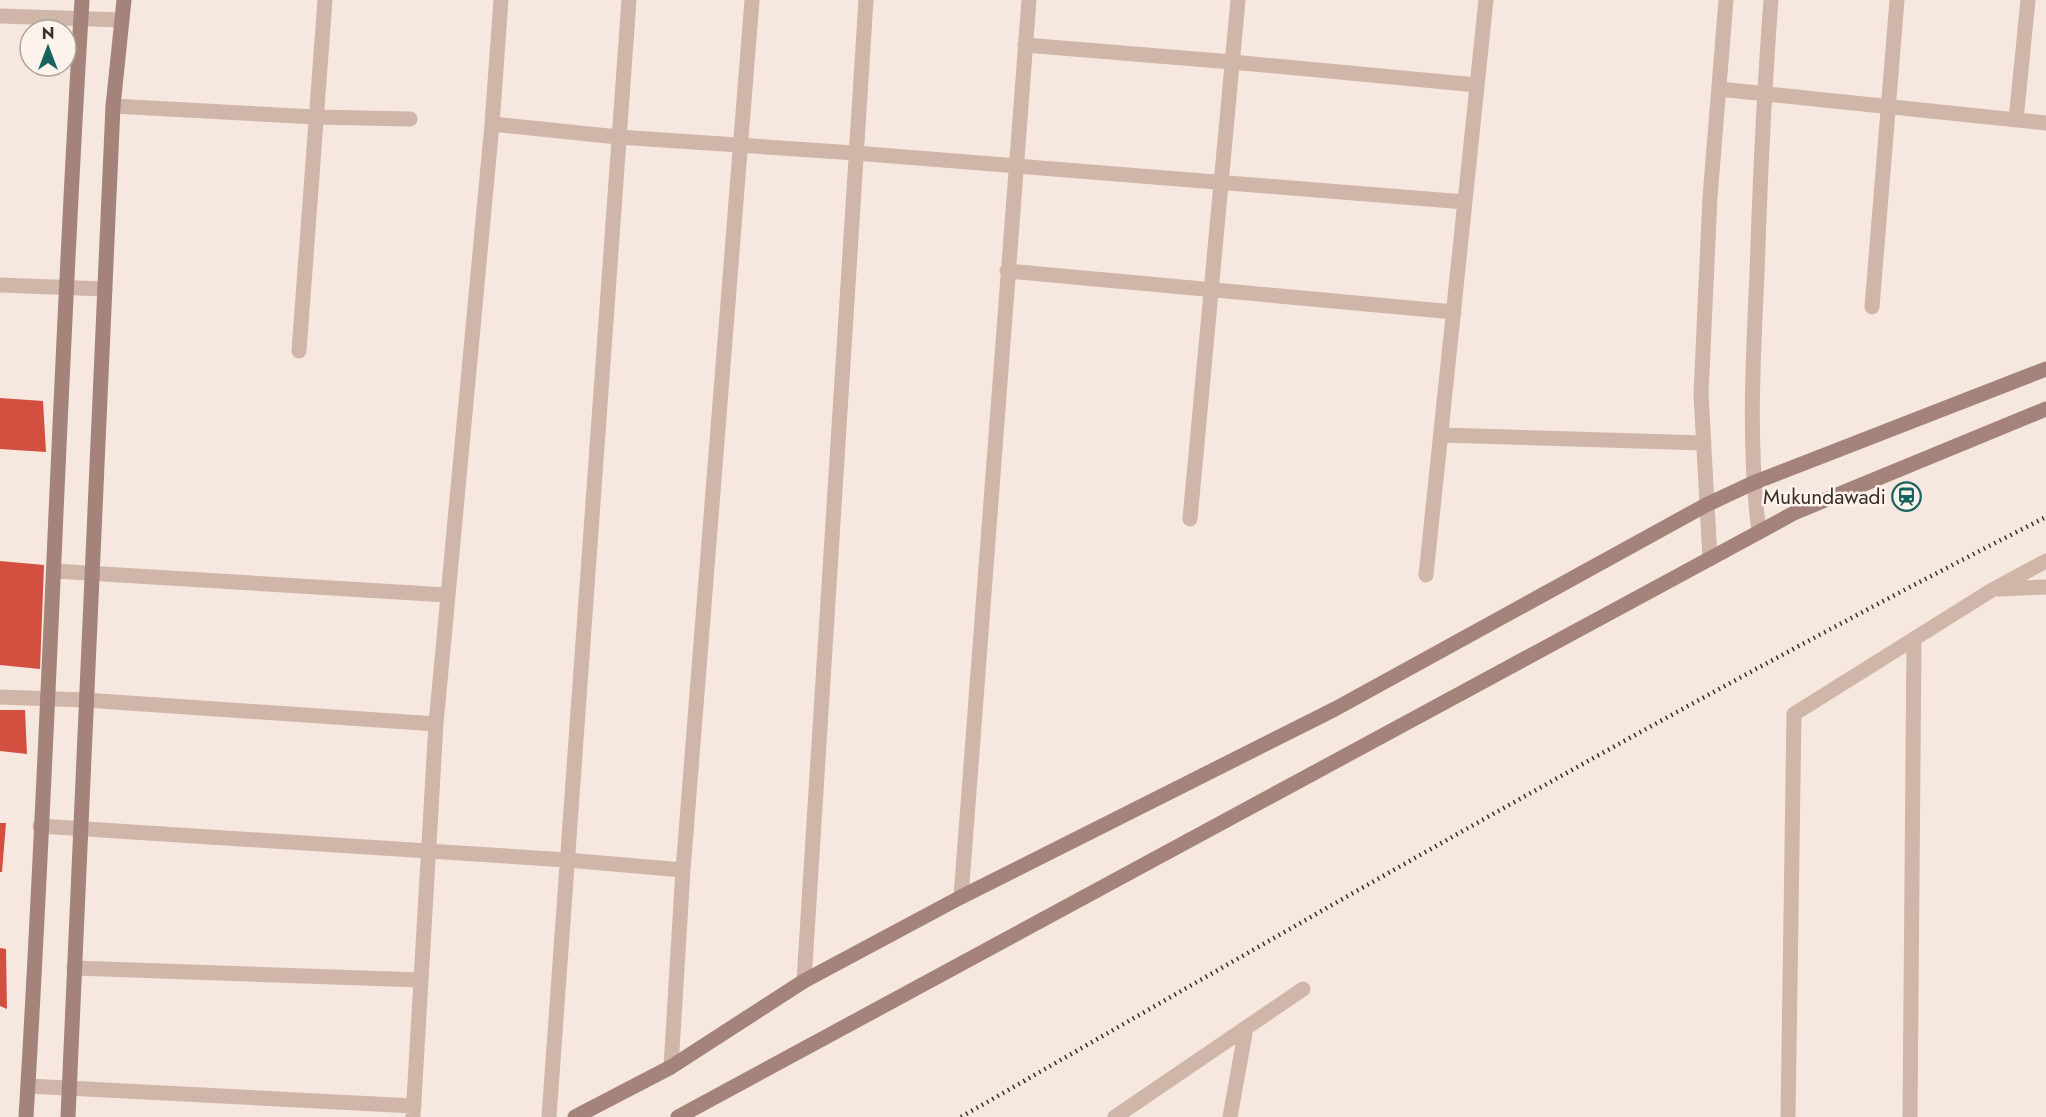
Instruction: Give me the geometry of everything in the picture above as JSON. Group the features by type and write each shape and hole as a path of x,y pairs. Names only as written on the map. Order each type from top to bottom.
{"street":[{"path":"26,1117 54,571 64,287 82,0"},
{"path":"68,1117 81,828 84,700 113,106 124,0"},
{"path":"299,351 325,0"},
{"path":"28,1086 414,1111 436,724 492,124 501,0"},
{"path":"549,1117 629,0"},
{"path":"671,1067 683,870 752,0"},
{"path":"804,981 866,0"},
{"path":"961,897 1029,0"},
{"path":"1190,519 1238,0"},
{"path":"1426,575 1486,0"},
{"path":"1710,559 1701,394 1710,196 1726,0"},
{"path":"1759,532 1753,483 1751,412 1764,94 1771,0"},
{"path":"1872,307 1886,106 1897,0"},
{"path":"2016,120 2028,0"},
{"path":"0,16 123,20"},
{"path":"1025,45 1477,86"},
{"path":"1719,89 2046,123"},
{"path":"113,106 316,117 410,119"},
{"path":"492,124 742,147 855,153 1465,202"},
{"path":"1007,271 1454,312"},
{"path":"0,285 105,289"},
{"path":"575,1117 671,1067 804,981 961,897 1335,709 1706,505 1753,483 2046,369"},
{"path":"678,1117 1796,512 2046,409"},
{"path":"1441,435 1704,443"},
{"path":"1788,1117 1794,714 1992,590 2046,561"},
{"path":"54,571 447,595"},
{"path":"1992,590 2046,587"},
{"path":"1910,1117 1914,639"},
{"path":"0,697 84,700 436,724"},
{"path":"40,826 428,853 567,860 683,870"},
{"path":"74,968 421,980"},
{"path":"1115,1117 1303,989"},
{"path":"1230,1117 1246,1028"}],"building":[{"path":"0,398 43,401 46,452 0,449"},
{"path":"0,561 44,565 40,669 0,665"},
{"path":"0,710 25,710 27,754 0,751"},
{"path":"0,823 6,823 2,872 0,872"},
{"path":"0,948 6,949 7,1009 0,1006"}],"railway":[{"path":"961,1117 1635,735 1908,588 2046,517"}],"place":[{"name":"Mukundawadi","path":"1907,497"}]}
